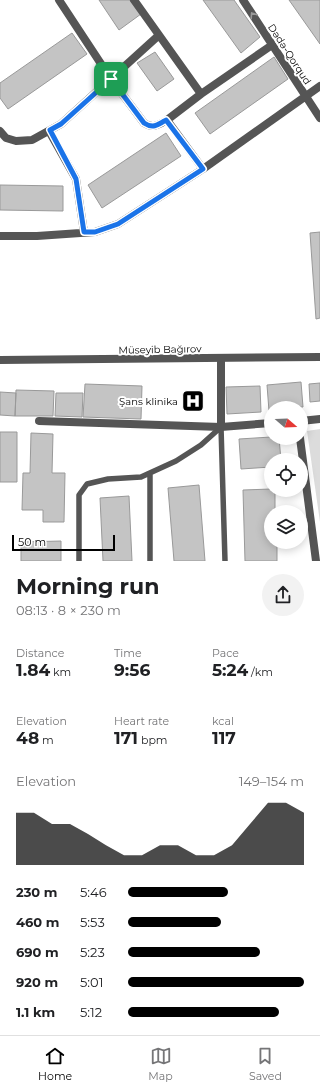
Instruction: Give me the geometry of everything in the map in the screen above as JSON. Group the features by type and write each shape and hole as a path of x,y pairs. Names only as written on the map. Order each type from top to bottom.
{"street":[{"path":"59,0 111,79 144,123 149,126 156,126 166,120 200,94 272,45"},
{"path":"134,0 200,94"},
{"name":"Dədə-Qorqud","path":"243,0 320,118"},
{"path":"0,131 6,138 16,140 32,140 61,124 158,36"},
{"path":"0,236 37,236 95,232 118,224 203,169 320,86"},
{"path":"166,120 203,169"},
{"path":"50,130 76,179 84,232"},
{"name":"Müseyib Bağırov","path":"0,360 320,357"},
{"path":"221,427 222,358"},
{"path":"308,420 320,419"},
{"path":"39,421 221,427 264,424"},
{"path":"301,445 316,561"}],"lane":[{"path":"79,561 79,495 87,484 108,479 142,477 176,461 201,445 221,427"},
{"path":"221,427 225,561"},
{"path":"150,473 150,561"}],"shaded area":[{"path":"320,429 320,522 308,438 308,431"}],"building":[{"path":"99,0 130,0 141,14 119,30"},
{"path":"203,0 234,0 260,37 241,53"},
{"path":"289,0 320,0 320,44"},
{"path":"72,33 87,54 8,109 0,98 0,83"},
{"path":"155,52 174,79 157,91 137,63"},
{"path":"274,57 288,79 210,134 195,113"},
{"path":"166,133 181,156 102,208 88,185"},
{"path":"0,185 63,186 63,211 0,210"},
{"path":"320,232 320,318 316,319 310,233"},
{"path":"301,382 303,401 268,401 267,385"},
{"path":"320,383 320,401 310,402 309,384"},
{"path":"85,384 142,386 141,419 83,417"},
{"path":"260,386 261,412 227,414 226,387"},
{"path":"16,390 54,391 53,416 15,416"},
{"path":"0,392 16,393 15,416 0,415"},
{"path":"56,393 83,393 82,417 55,416"},
{"path":"0,432 17,432 17,482 0,482"},
{"path":"31,433 53,434 52,473 65,473 64,522 43,522 43,510 22,510 23,473 30,473"},
{"path":"264,437 264,445 280,445 280,453 264,453 264,467 241,469 239,439"},
{"path":"199,485 205,561 174,561 168,488"},
{"path":"264,489 264,497 275,497 275,505 264,505 264,549 277,549 277,561 245,561 243,490"},
{"path":"129,496 132,561 103,561 100,498"},
{"path":"61,541 61,561 21,561 21,542"}],"place":[{"name":"Şans klinika","path":"193,401"}],"route":[{"path":"111,79 144,123 149,126 156,126 166,120 203,169 118,224 95,232 84,232 76,179 50,130 61,124 111,79"}]}
